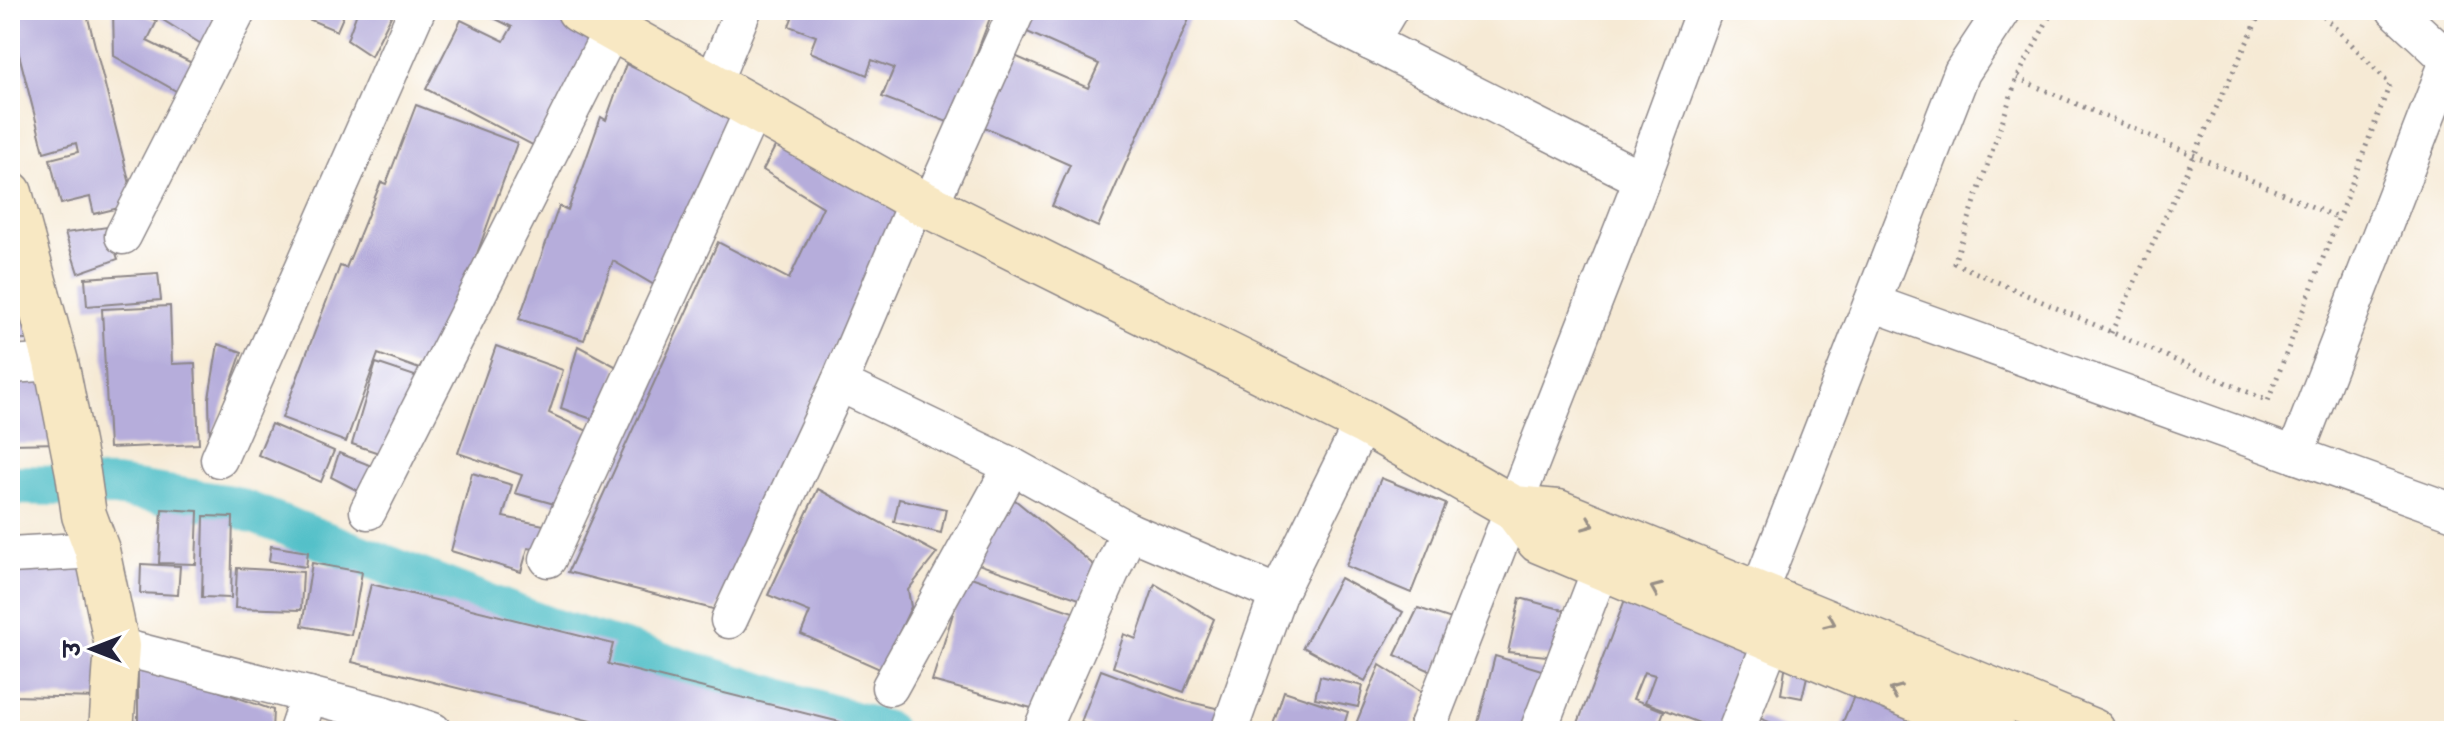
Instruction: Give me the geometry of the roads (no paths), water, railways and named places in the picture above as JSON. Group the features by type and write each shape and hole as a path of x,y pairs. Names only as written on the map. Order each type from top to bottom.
{"street":[{"path":"123,236 238,10"},
{"path":"219,459 417,10"},
{"path":"712,85 743,10"},
{"path":"729,620 923,202 1017,10"},
{"path":"1307,10 1642,179"},
{"path":"1370,42 1389,10"},
{"path":"1426,731 1642,179 1704,10"},
{"path":"1759,592 1962,72 2003,10"},
{"path":"2295,455 2451,53 2395,10"},
{"path":"368,511 595,19 923,202 1363,422 1514,508 1539,541 1772,639 1932,720 1993,731"},
{"path":"548,559 754,108"},
{"path":"10,193 56,362 117,646 111,731"},
{"path":"1872,303 2454,512"},
{"path":"10,365 56,362"},
{"path":"839,383 1012,466 1129,531 1278,594"},
{"path":"1229,731 1278,594 1363,422"},
{"path":"890,687 1012,466"},
{"path":"1514,508 1558,512 2093,731"},
{"path":"10,555 86,512"},
{"path":"1041,731 1129,531"},
{"path":"1538,731 1602,565"},
{"path":"1736,731 1772,639"},
{"path":"117,646 309,695 433,731"},
{"path":"297,731 309,695"}],"waterway":[{"path":"10,485 115,487 231,505 546,626 886,731"}]}
